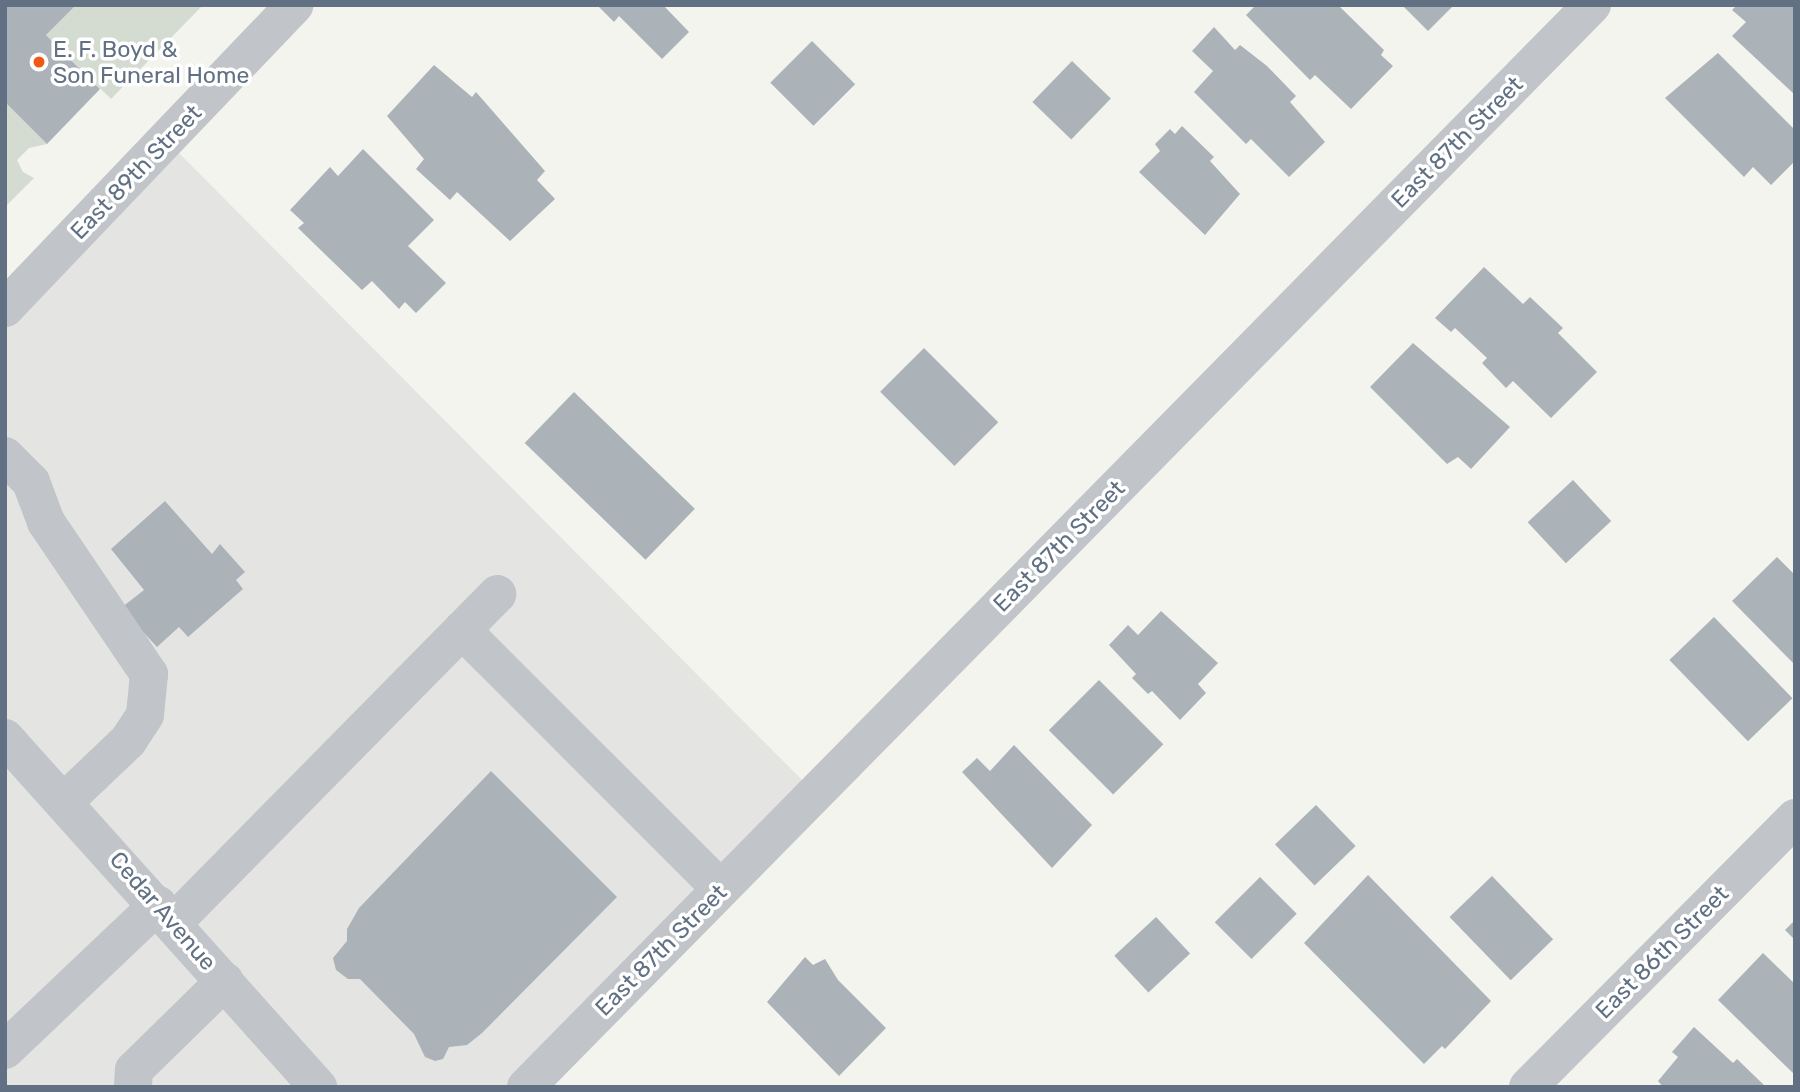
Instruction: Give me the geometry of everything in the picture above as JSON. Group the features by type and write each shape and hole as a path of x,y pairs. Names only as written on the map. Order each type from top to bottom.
{"street":[{"name":"East 89th Street","path":"5,308 295,5"},
{"name":"East 87th Street","path":"526,1087 1592,5"},
{"path":"14,482 46,522 149,674 145,715 128,741 66,800"},
{"path":"5,1050 165,914 497,594"},
{"path":"462,629 721,888"},
{"name":"Cedar Avenue","path":"5,738 66,800 318,1087"},
{"name":"East 86th Street","path":"1528,1087 1795,818"},
{"path":"133,1087 134,1070 225,981"}],"shaded area":[{"path":"76,5 203,5 111,99 46,35"},
{"path":"5,102 47,144 29,148 17,160 23,172 34,178 5,207"},
{"path":"166,140 815,793 526,1087 5,1087 5,308"}],"building":[{"name":"E. F. Boyd & Son Funeral Home","path":"5,5 76,5 46,35 100,89 47,144 5,102"},
{"path":"597,5 663,5 689,32 662,59 619,16 614,22"},
{"path":"1256,5 1338,5 1384,50 1381,55 1393,66 1351,109 1315,75 1310,80 1246,15"},
{"path":"1402,5 1454,5 1428,31"},
{"path":"1737,5 1795,5 1795,95 1732,36 1746,22 1732,10"},
{"path":"1214,27 1235,50 1240,45 1267,66 1296,96 1290,102 1325,142 1289,177 1251,139 1246,144 1194,92 1213,71 1192,51"},
{"path":"812,41 855,84 813,126 770,83"},
{"path":"1718,53 1795,130 1795,161 1771,185 1753,167 1744,177 1665,98"},
{"path":"1072,61 1111,99 1071,140 1032,102"},
{"path":"434,65 472,97 476,92 545,171 537,180 555,199 510,241 457,192 450,200 416,169 424,159 387,116"},
{"path":"1182,126 1214,157 1210,161 1240,194 1205,235 1139,172 1160,151 1155,144 1170,129 1175,134"},
{"path":"363,149 434,220 408,246 446,283 416,313 405,302 399,309 372,281 362,290 298,228 304,223 290,210 330,167 338,176"},
{"path":"1484,267 1523,304 1530,297 1563,328 1558,333 1597,372 1551,418 1513,381 1506,388 1482,363 1487,358 1455,328 1451,332 1435,318"},
{"path":"1413,343 1510,427 1471,469 1458,457 1447,464 1370,387"},
{"path":"924,348 998,422 954,466 880,392"},
{"path":"574,392 695,509 646,560 525,443"},
{"path":"1573,480 1611,521 1566,563 1528,522"},
{"path":"165,501 212,554 220,544 245,572 236,580 243,589 188,637 179,627 157,647 121,608 144,590 111,549"},
{"path":"1777,557 1795,575 1795,665 1732,601"},
{"path":"1161,611 1218,663 1198,684 1206,693 1180,720 1152,691 1148,694 1132,678 1136,674 1109,645 1128,625 1138,635"},
{"path":"1714,617 1792,698 1748,741 1669,660"},
{"path":"1099,680 1163,744 1113,795 1049,730"},
{"path":"1014,745 1092,825 1052,868 962,772 977,758 990,771"},
{"path":"491,771 617,897 482,1033 467,1045 449,1047 443,1059 435,1061 425,1057 414,1034 360,979 348,979 336,970 333,958 347,941 347,929 359,908"},
{"path":"1316,805 1356,846 1315,886 1275,845"},
{"path":"1368,875 1491,1001 1445,1049 1442,1046 1424,1064 1304,943"},
{"path":"1492,876 1553,939 1511,980 1450,917"},
{"path":"1260,877 1297,914 1252,959 1215,922"},
{"path":"1156,917 1190,954 1148,992 1114,956"},
{"path":"1795,920 1795,940 1785,930"},
{"path":"1763,953 1795,984 1795,1075 1718,1000"},
{"path":"805,957 813,965 825,959 838,980 886,1028 839,1076 767,1002"},
{"path":"1694,1027 1733,1063 1737,1059 1766,1087 1663,1087 1658,1081 1678,1057 1672,1052"}],"place":[{"name":"E. F. Boyd & Son Funeral Home","path":"39,62"}]}
